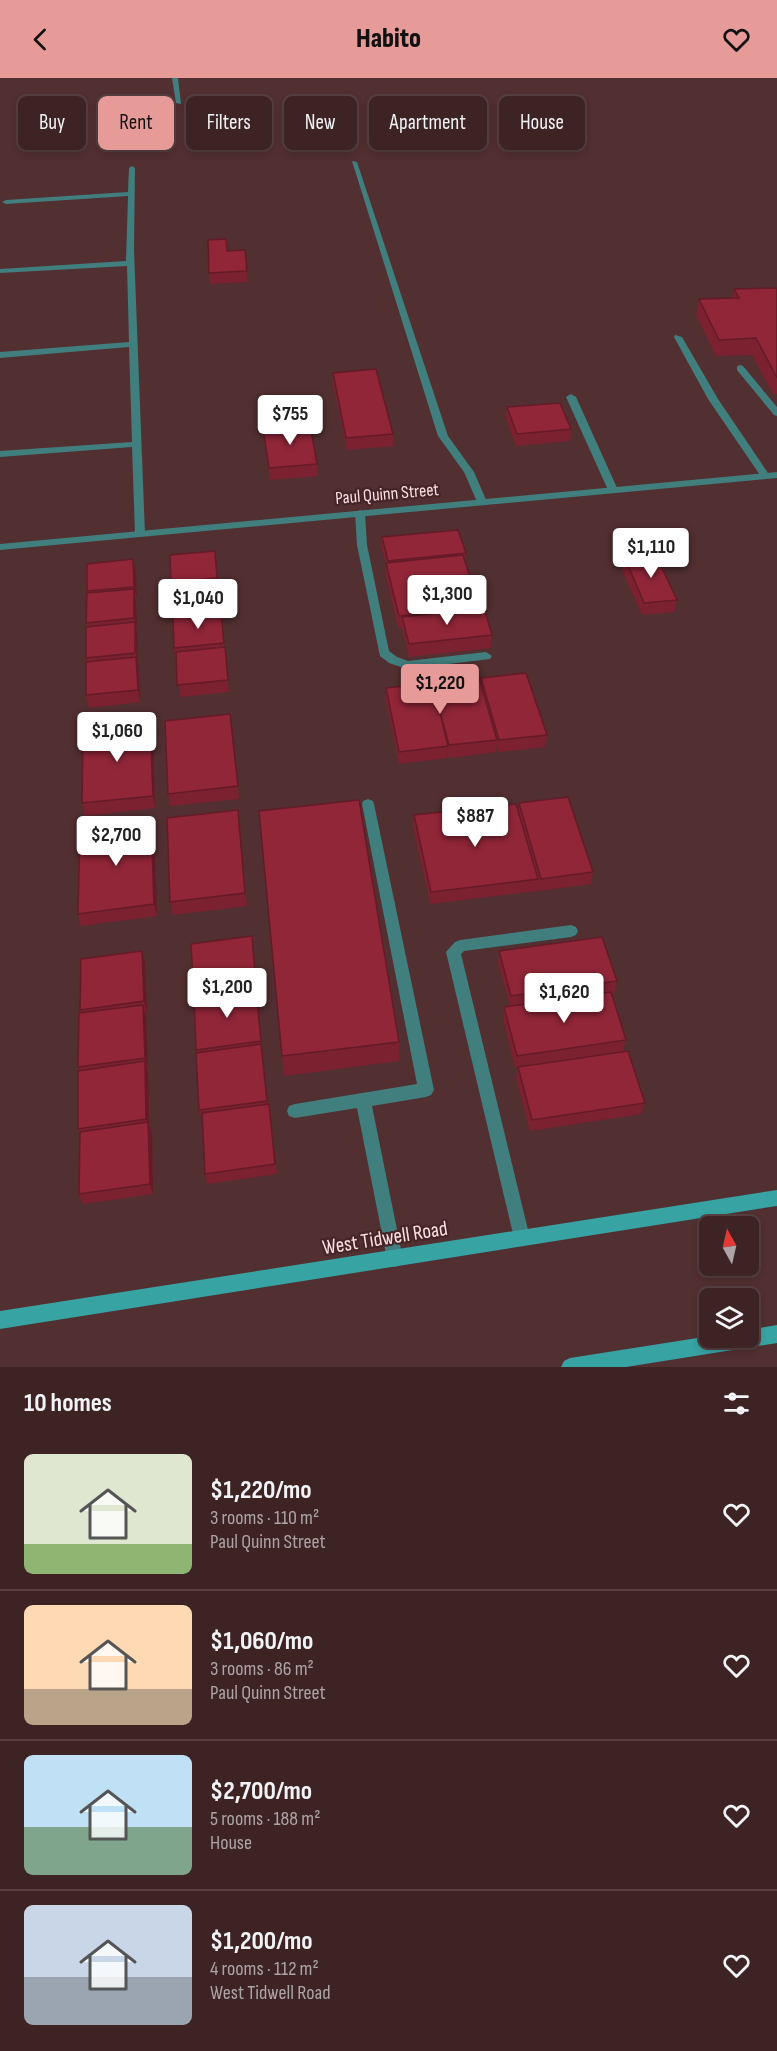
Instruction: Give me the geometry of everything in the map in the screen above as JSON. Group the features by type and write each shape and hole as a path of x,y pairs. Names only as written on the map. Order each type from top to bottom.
{"main road":[{"name":"West Tidwell Road","path":"0,1320 777,1198"},
{"path":"570,1367 777,1334"}],"street":[{"path":"175,78 179,103"},
{"path":"354,162 443,436 469,472 482,502"},
{"path":"132,168 130,263 140,534"},
{"path":"6,202 131,194"},
{"path":"0,271 130,263"},
{"path":"678,337 713,399 765,476"},
{"path":"0,355 133,344"},
{"path":"740,368 777,413"},
{"path":"571,397 613,490"},
{"path":"0,454 136,444"},
{"name":"Paul Quinn Street","path":"0,547 777,475"},
{"path":"360,513 362,545 384,653 393,660 406,665 486,656"},
{"path":"296,1111 426,1090 368,804"},
{"path":"522,1238 453,952 460,946 571,931"},
{"path":"363,1100 396,1259"}],"building":[{"path":"226,239 227,251 245,250 247,271 209,273 208,240"},
{"path":"776,288 777,378 756,338 719,340 699,299 739,298 734,289"},
{"path":"376,369 393,434 346,438 333,373"},
{"path":"560,403 571,429 517,434 507,407"},
{"path":"310,424 317,464 269,468 263,428"},
{"path":"458,530 466,553 388,561 382,537"},
{"path":"215,551 217,578 171,583 170,555"},
{"path":"463,555 479,607 399,616 386,563"},
{"path":"656,555 677,600 644,603 625,558"},
{"path":"133,559 134,587 87,591 87,564"},
{"path":"217,580 220,608 172,613 171,585"},
{"path":"134,589 134,618 86,623 87,593"},
{"path":"484,608 492,635 409,644 402,617"},
{"path":"221,612 224,643 174,648 173,618"},
{"path":"135,622 135,653 86,658 86,627"},
{"path":"225,647 228,680 177,685 176,652"},
{"path":"136,657 138,690 86,695 86,662"},
{"path":"526,673 547,735 499,740 481,678"},
{"path":"479,678 497,740 449,745 437,700 448,746 399,752 386,688"},
{"path":"230,714 238,786 168,794 165,721"},
{"path":"150,722 153,796 82,803 83,730"},
{"path":"568,797 593,872 541,879 519,803"},
{"path":"359,800 399,1042 282,1056 259,811"},
{"path":"516,804 538,879 431,892 414,815"},
{"path":"238,810 245,893 170,902 167,818"},
{"path":"151,820 154,904 78,914 80,828"},
{"path":"252,936 256,985 194,994 191,944"},
{"path":"602,937 617,981 511,996 499,951"},
{"path":"142,951 144,1001 80,1010 81,959"},
{"path":"256,989 261,1041 196,1050 194,997"},
{"path":"611,992 626,1040 517,1056 504,1007"},
{"path":"143,1005 145,1058 78,1067 79,1013"},
{"path":"261,1044 267,1101 199,1110 196,1053"},
{"path":"628,1051 645,1103 532,1120 518,1067"},
{"path":"145,1061 146,1119 78,1129 78,1071"},
{"path":"269,1104 275,1164 205,1174 202,1113"},
{"path":"148,1122 150,1184 79,1194 80,1132"}]}
